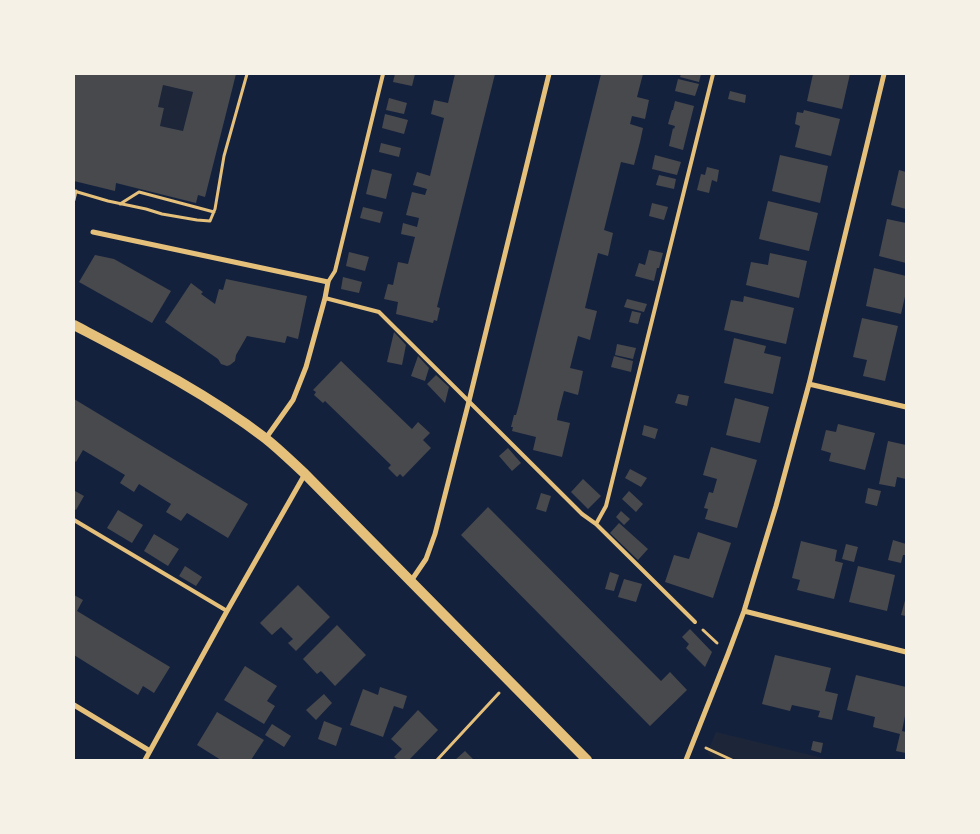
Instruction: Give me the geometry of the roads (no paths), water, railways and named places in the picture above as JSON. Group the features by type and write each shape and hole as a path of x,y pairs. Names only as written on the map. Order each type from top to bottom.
{"main road":[{"path":"74,324 188,387 266,439 305,474 587,760"}],"street":[{"path":"411,581 426,560 435,534 549,74"},
{"path":"686,760 744,611 776,506 809,384 884,74"},
{"path":"93,232 328,282 306,368 293,400 266,439"},
{"path":"809,384 906,408"},
{"path":"145,760 305,474"},
{"path":"744,611 906,652"},
{"path":"74,705 150,751"}],"lane":[{"path":"328,282 334,271 383,74"},
{"path":"596,524 606,506 713,74"},
{"path":"325,298 379,312 582,514 596,524 695,622"},
{"path":"74,520 227,611"}]}
